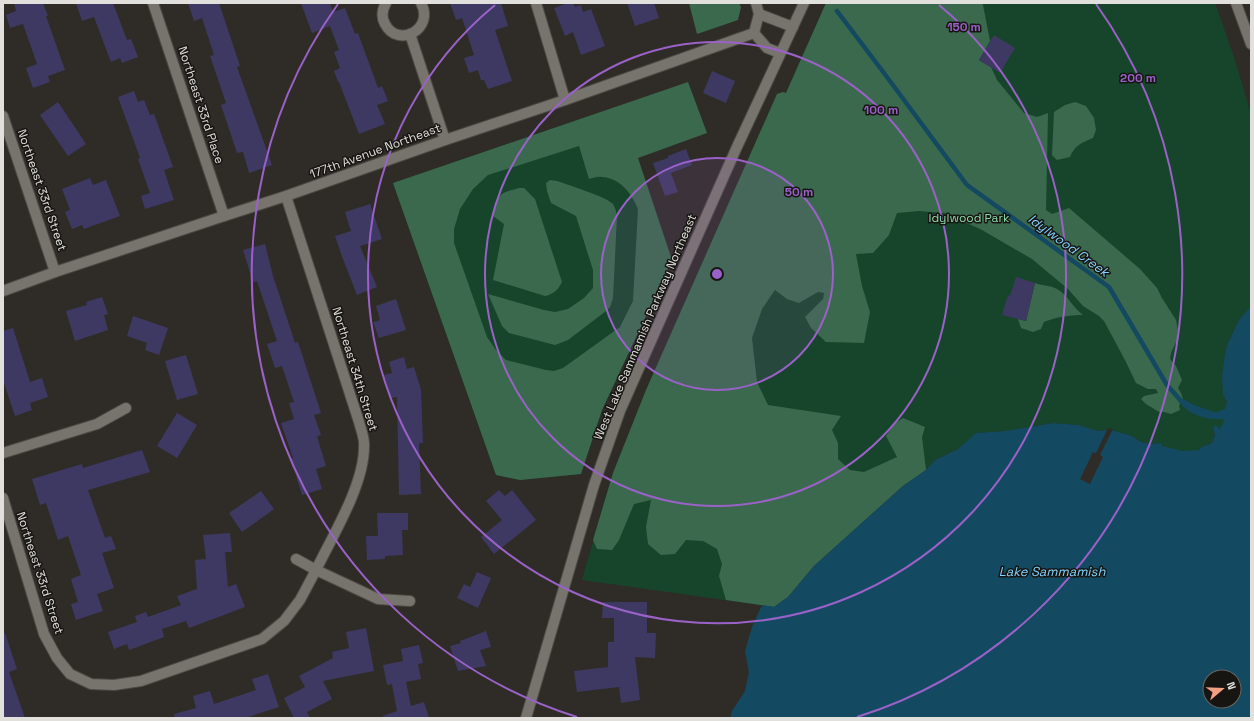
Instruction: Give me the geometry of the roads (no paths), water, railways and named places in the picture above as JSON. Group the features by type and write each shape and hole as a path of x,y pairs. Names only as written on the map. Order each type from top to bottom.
{"street":[{"name":"Northeast 33rd Place","path":"154,3 224,216"},
{"path":"386,3 382,14 386,27 397,34 404,35 416,31 420,26 424,14 421,3"},
{"path":"536,3 565,100"},
{"path":"756,3 760,14 754,33 767,48 780,53"},
{"name":"West Lake Sammamish Parkway Northeast","path":"526,718 594,486 620,411 736,150 804,3"},
{"path":"1236,3 1251,44"},
{"path":"760,14 793,27"},
{"name":"177th Avenue Northeast","path":"3,291 55,272 286,196 754,33"},
{"path":"410,34 445,140"},
{"name":"Northeast 33rd Street","path":"3,116 55,272"},
{"name":"Northeast 34th Street","path":"91,684 114,685 141,682 262,639 284,621 300,600 352,498 361,473 365,446 360,422 286,196"},
{"path":"3,453 97,424 126,408"},
{"name":"Northeast 33rd Street","path":"3,498 44,634 57,658 70,674 91,684"},
{"path":"296,559 378,599 410,601"}],"water":[{"name":"Lake Sammamish","path":"1251,306 1251,718 730,718 732,711 745,691 749,672 745,651 752,627 762,605 774,607 788,597 814,566 903,486 926,470 935,460 958,449 976,433 1005,431 1053,423 1078,425 1098,431 1111,430 1132,436 1141,442 1150,444 1161,443 1163,447 1182,451 1199,450 1202,447 1212,443 1215,434 1213,430 1215,425 1220,429 1224,420 1196,415 1185,408 1177,398 1214,412 1225,409 1227,402 1223,394 1222,376 1227,345 1239,320"}],"waterway":[{"name":"Idylwood Creek","path":"837,11 967,185 1109,287 1167,385 1182,402"}],"park label":[{"name":"Idylwood Park","path":"969,218"}]}
